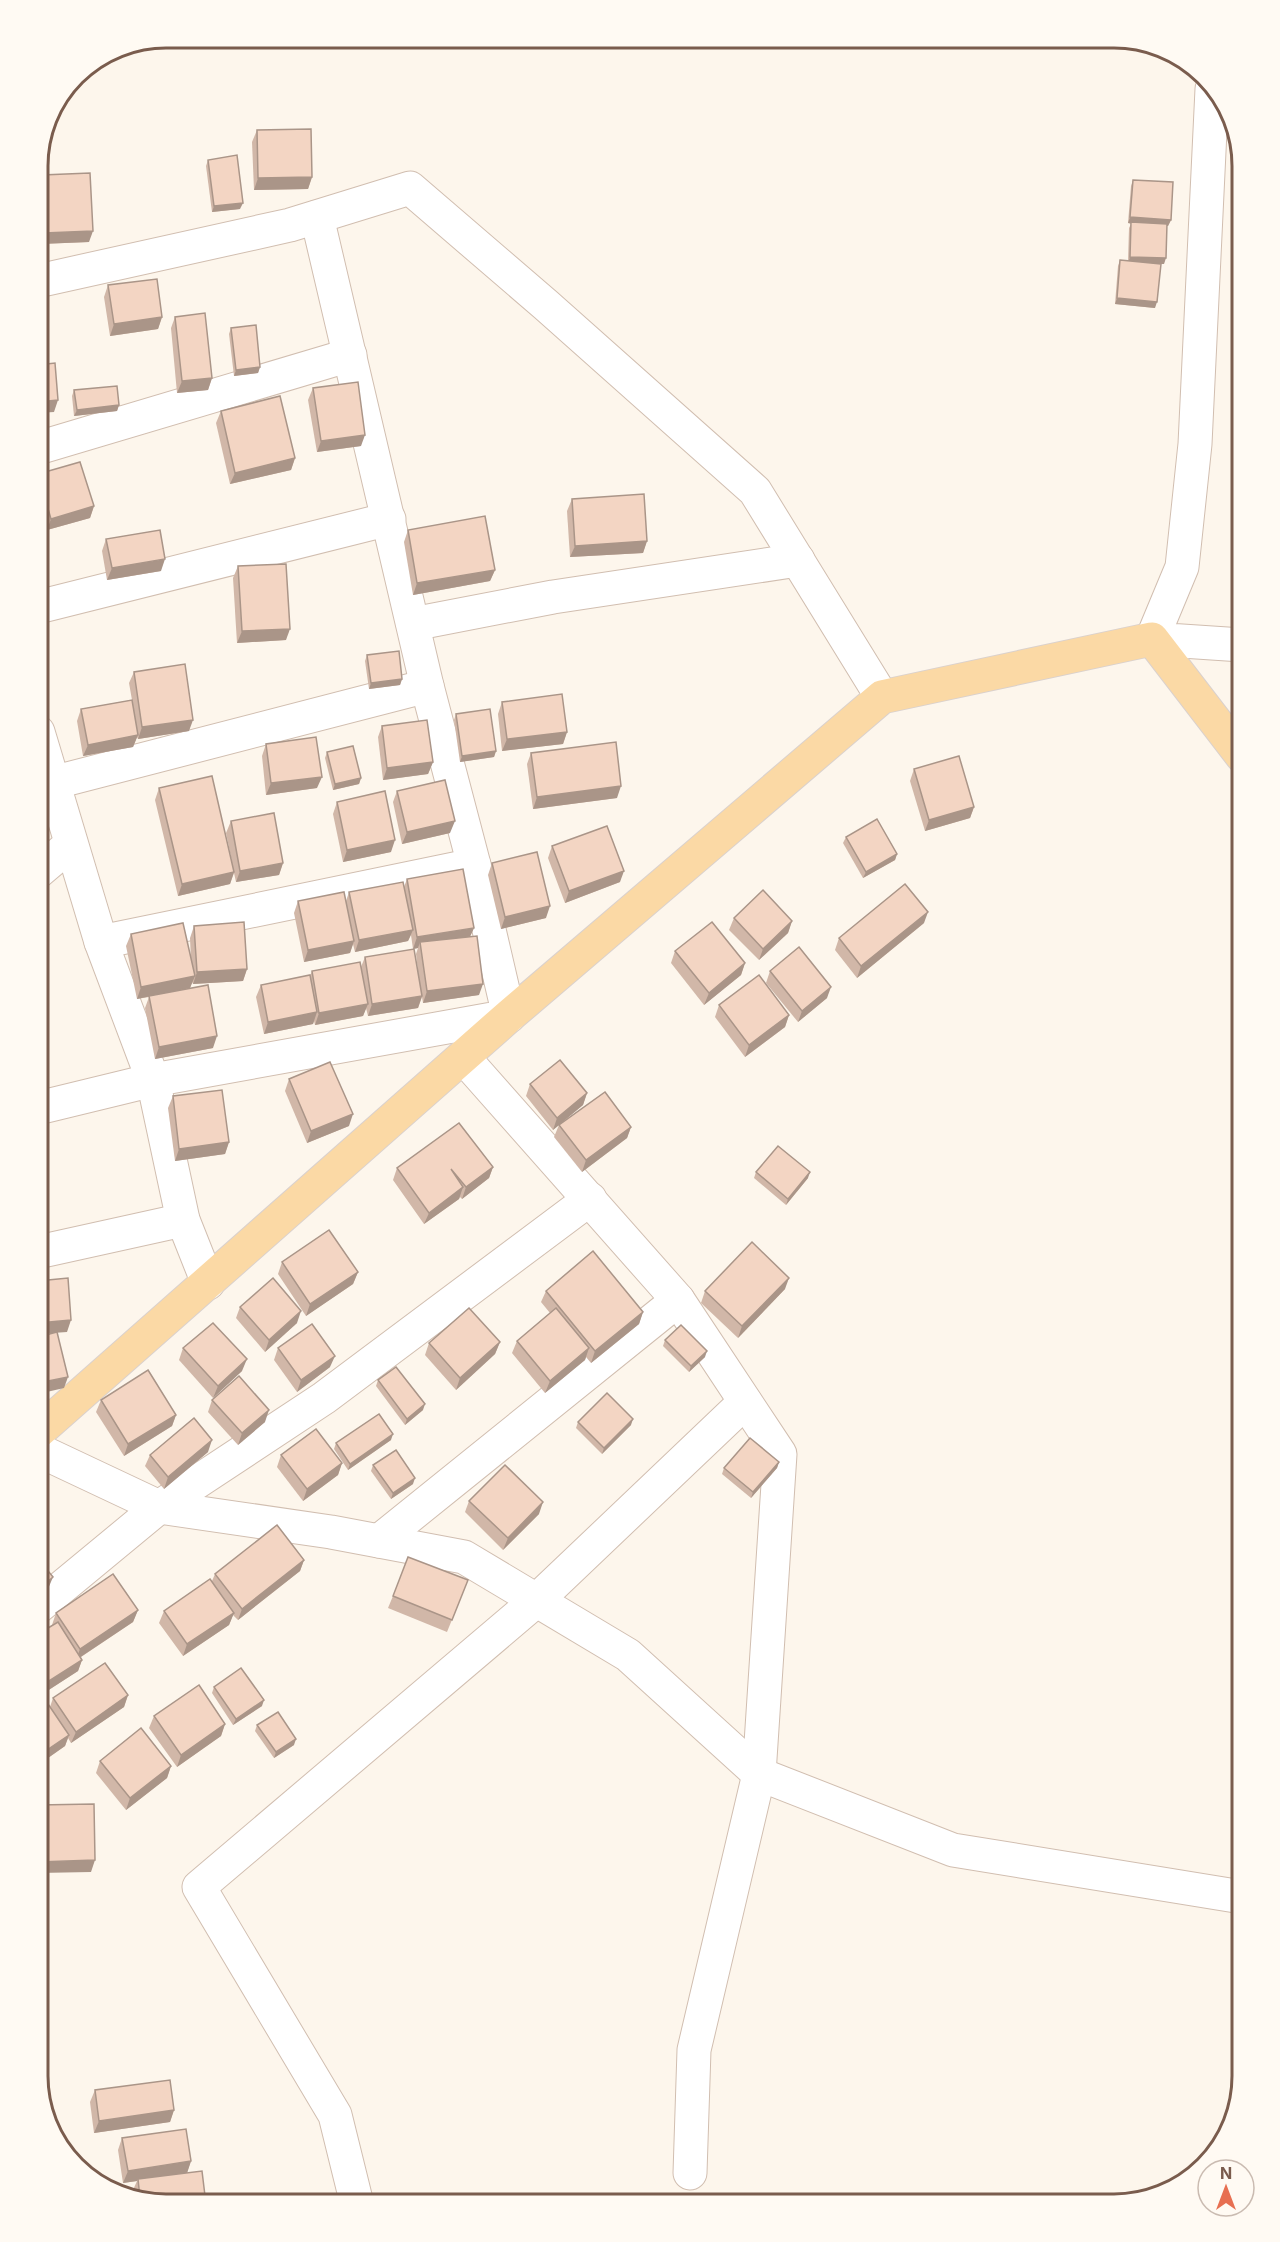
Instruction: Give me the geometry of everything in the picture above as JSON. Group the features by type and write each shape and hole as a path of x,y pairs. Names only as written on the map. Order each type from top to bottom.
{"main road":[{"path":"48,1423 509,1016 882,698 1152,639 1232,743"}],"street":[{"path":"1211,100 1195,444 1182,567 1152,639 1232,644"},
{"path":"48,279 290,225 410,188 546,305 755,491 882,698"},
{"path":"48,1106 153,1080 509,1016 474,865 427,686 317,217"},
{"path":"48,445 350,356"},
{"path":"48,604 389,519"},
{"path":"413,624 553,597 798,560"},
{"path":"52,783 427,686"},
{"path":"48,768 101,942 153,1080 183,1220 208,1283"},
{"path":"48,864 71,844"},
{"path":"101,942 474,865"},
{"path":"463,1057 678,1300 780,1454 759,1774 694,2050 690,2173"},
{"path":"48,1599 159,1508 324,1398 590,1199"},
{"path":"48,1250 183,1220"},
{"path":"379,1541 678,1300"},
{"path":"355,2194 335,2115 199,1887 537,1600 745,1402"},
{"path":"48,1455 159,1508 379,1541 465,1557 628,1655 759,1774 953,1850 1232,1895"}],"building":[{"path":"311,129 312,177 258,178 257,130"},
{"path":"237,155 243,203 214,206 208,160"},
{"path":"90,173 93,231 48,233 48,175"},
{"path":"1133,180 1173,182 1171,220 1130,217"},
{"path":"1131,222 1167,224 1166,258 1130,257"},
{"path":"1120,260 1161,264 1157,302 1117,298"},
{"path":"157,279 162,317 114,324 108,285"},
{"path":"205,313 212,378 182,381 175,317"},
{"path":"256,325 260,367 236,370 231,328"},
{"path":"55,363 58,400 48,401 48,364"},
{"path":"358,382 365,435 321,441 313,388"},
{"path":"117,386 119,405 77,410 74,390"},
{"path":"280,396 295,458 235,473 221,411"},
{"path":"80,462 94,506 51,519 48,509 48,471"},
{"path":"644,494 647,541 575,546 572,499"},
{"path":"485,516 495,570 417,583 408,530"},
{"path":"160,530 165,559 112,568 106,539"},
{"path":"286,564 290,629 242,631 238,566"},
{"path":"399,651 402,679 371,683 367,655"},
{"path":"185,664 193,720 142,727 134,672"},
{"path":"562,694 567,732 507,739 502,702"},
{"path":"132,700 138,735 88,745 81,709"},
{"path":"490,709 496,751 462,756 456,714"},
{"path":"427,720 433,762 387,768 382,726"},
{"path":"316,737 322,777 271,783 266,744"},
{"path":"616,742 621,786 537,797 531,753"},
{"path":"353,746 361,778 335,784 327,752"},
{"path":"959,756 974,807 929,820 914,769"},
{"path":"212,776 234,872 182,884 159,788"},
{"path":"445,780 455,821 407,832 397,791"},
{"path":"385,791 395,840 347,850 337,802"},
{"path":"274,813 283,863 240,871 231,821"},
{"path":"877,819 897,854 866,872 846,837"},
{"path":"607,826 624,871 569,891 552,846"},
{"path":"537,852 550,906 505,917 492,863"},
{"path":"463,869 474,928 417,937 407,879"},
{"path":"403,882 413,930 359,940 349,892"},
{"path":"905,884 928,912 861,966 839,938"},
{"path":"763,890 792,921 763,949 734,918"},
{"path":"344,892 354,941 308,950 298,901"},
{"path":"244,922 247,969 197,972 194,926"},
{"path":"712,922 745,963 709,993 675,951"},
{"path":"183,923 195,976 141,987 131,934"},
{"path":"477,936 483,984 427,991 420,942"},
{"path":"799,947 831,987 802,1011 770,971"},
{"path":"414,949 422,996 372,1004 365,957"},
{"path":"360,962 368,1004 319,1013 312,971"},
{"path":"310,975 317,1012 268,1022 261,985"},
{"path":"759,975 789,1015 749,1045 719,1005"},
{"path":"208,985 217,1036 159,1047 149,996"},
{"path":"560,1060 587,1093 557,1118 530,1084"},
{"path":"330,1062 353,1114 311,1131 289,1079"},
{"path":"222,1090 229,1142 179,1149 173,1096"},
{"path":"605,1092 631,1127 586,1160 559,1125"},
{"path":"459,1123 493,1167 466,1187 451,1169 463,1187 429,1213 397,1168"},
{"path":"778,1146 810,1172 788,1199 756,1172"},
{"path":"329,1230 358,1272 310,1304 282,1262"},
{"path":"752,1242 789,1278 742,1326 705,1291"},
{"path":"593,1251 643,1312 595,1351 546,1291"},
{"path":"68,1278 71,1320 48,1322 48,1280"},
{"path":"273,1278 301,1311 269,1340 240,1307"},
{"path":"469,1308 500,1342 460,1378 429,1343"},
{"path":"556,1308 589,1348 550,1381 517,1341"},
{"path":"213,1323 247,1359 218,1386 183,1348"},
{"path":"312,1324 335,1356 301,1380 278,1348"},
{"path":"681,1325 707,1351 691,1366 665,1340"},
{"path":"57,1332 68,1377 48,1381 48,1334"},
{"path":"396,1367 425,1404 407,1419 378,1380"},
{"path":"148,1370 176,1415 128,1444 101,1400"},
{"path":"239,1376 269,1410 242,1433 212,1400"},
{"path":"607,1393 633,1419 604,1448 578,1422"},
{"path":"379,1414 393,1434 350,1464 336,1443"},
{"path":"194,1418 212,1440 168,1477 150,1455"},
{"path":"316,1429 342,1463 307,1489 281,1455"},
{"path":"750,1438 779,1462 753,1492 724,1468"},
{"path":"396,1450 415,1478 393,1493 373,1465"},
{"path":"505,1465 543,1502 508,1538 469,1501"},
{"path":"277,1525 304,1560 242,1609 215,1574"},
{"path":"408,1557 468,1580 452,1620 393,1596"},
{"path":"48,1571 53,1577 48,1581"},
{"path":"113,1574 138,1610 80,1649 56,1613"},
{"path":"210,1579 234,1613 187,1644 164,1611"},
{"path":"58,1622 82,1660 49,1681 48,1679 48,1628"},
{"path":"105,1663 128,1695 76,1732 53,1698"},
{"path":"241,1668 264,1700 236,1719 214,1687"},
{"path":"199,1685 225,1724 181,1755 154,1716"},
{"path":"48,1704 69,1735 48,1749"},
{"path":"278,1712 296,1739 276,1752 257,1725"},
{"path":"141,1728 171,1766 130,1798 100,1761"},
{"path":"94,1804 95,1860 48,1862 48,1805"},
{"path":"170,2080 174,2110 99,2121 95,2090"},
{"path":"186,2129 191,2161 128,2171 122,2138"},
{"path":"202,2171 205,2194 143,2192 139,2191 138,2179"}]}
